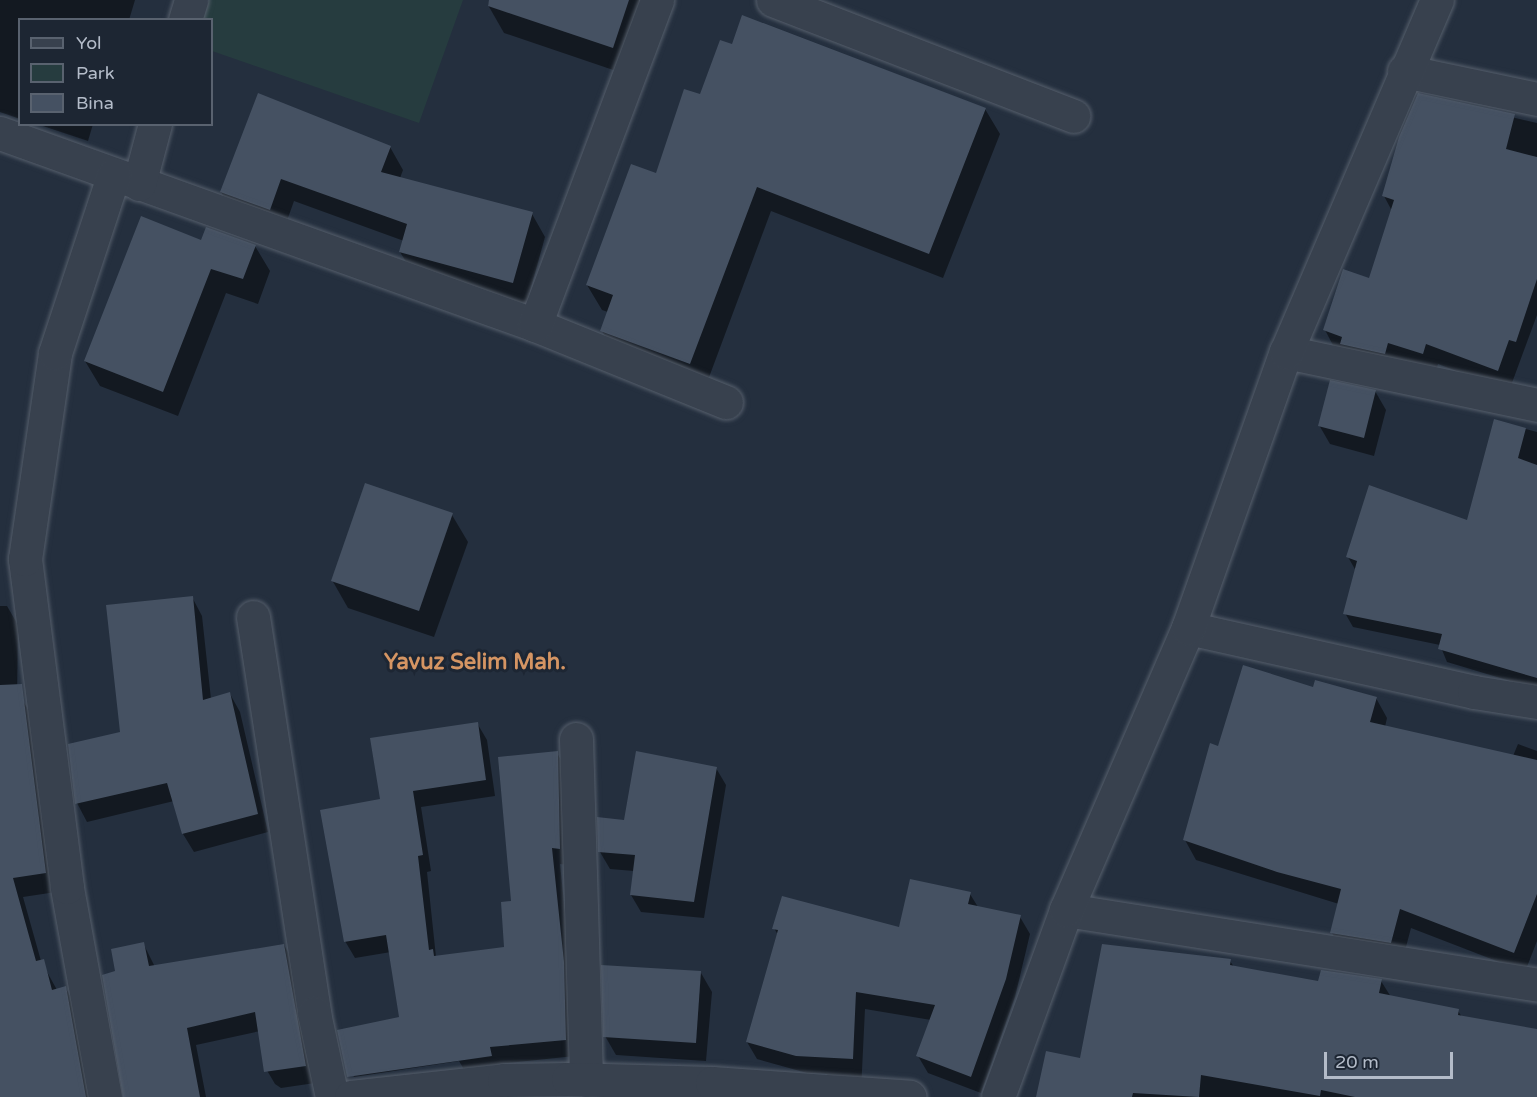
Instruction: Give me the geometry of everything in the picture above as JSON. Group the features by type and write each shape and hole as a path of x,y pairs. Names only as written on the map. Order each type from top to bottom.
{"street":[{"path":"186,18 191,0"},
{"path":"535,325 657,0"},
{"path":"773,0 1073,116"},
{"path":"998,1097 1066,910 1188,628 1286,352 1404,71 1437,0"},
{"path":"1404,71 1537,99"},
{"path":"105,1097 66,876 25,559 55,352 126,179 154,126"},
{"path":"0,133 535,325 726,402"},
{"path":"1286,352 1537,405"},
{"path":"253,617 314,1013 332,1097"},
{"path":"1188,628 1474,692 1537,702"},
{"path":"573,1085 576,739"},
{"path":"1066,910 1537,985"},
{"path":"351,1097 504,1080 573,1085 712,1083 910,1097"}],"green space":[{"path":"209,0 463,0 419,123 213,51 213,18 203,18"}],"building":[{"path":"489,0 629,0 613,48 488,6"},
{"path":"742,15 986,108 929,254 757,187 690,364 600,331 613,295 586,285 631,164 656,173 684,89 700,94 720,40 732,44"},
{"path":"258,93 391,146 381,172 533,212 513,283 399,252 407,224 281,179 270,210 220,192"},
{"path":"1418,93 1515,114 1506,149 1537,157 1537,279 1516,342 1509,340 1498,371 1426,344 1423,354 1388,343 1385,354 1340,344 1342,337 1323,330 1343,269 1369,278 1394,200 1382,196 1399,137"},
{"path":"141,216 201,240 206,227 256,245 243,279 211,269 163,392 84,361"},
{"path":"1330,380 1376,390 1364,438 1318,426"},
{"path":"1494,419 1526,428 1518,458 1537,465 1537,678 1438,649 1442,634 1343,614 1357,561 1346,557 1369,485 1467,520"},
{"path":"365,483 453,513 419,611 331,581"},
{"path":"193,596 203,700 230,692 258,814 182,834 167,783 75,804 68,744 120,732 106,605"},
{"path":"1243,665 1313,687 1315,680 1377,697 1370,722 1537,760 1537,894 1514,953 1400,909 1391,943 1330,933 1341,889 1277,872 1183,840 1210,743 1218,746"},
{"path":"22,684 46,873 13,878 36,961 44,959 52,990 66,986 86,1097 0,1097 0,685"},
{"path":"478,722 486,780 413,791 423,855 418,856 429,950 433,949 434,956 504,947 501,902 511,901 498,757 558,751 560,849 552,848 564,962 566,1040 490,1047 492,1056 347,1077 337,1030 399,1017 386,935 344,942 320,810 380,799 370,738"},
{"path":"636,751 717,767 694,902 630,895 635,855 598,852 597,817 624,820"},
{"path":"910,879 971,892 968,904 1021,915 1006,979 971,1077 916,1056 935,1005 856,992 853,1059 796,1056 746,1042 778,930 772,929 782,896 899,927"},
{"path":"144,942 149,966 284,944 306,1066 264,1072 255,1012 187,1028 200,1097 123,1097 102,975 115,971 111,949"},
{"path":"1102,944 1231,959 1230,965 1318,981 1321,970 1382,979 1379,993 1459,1009 1458,1015 1537,1029 1537,1097 1355,1097 1321,1090 1320,1096 1201,1075 1199,1097 1133,1093 1132,1097 1036,1097 1046,1051 1080,1058"},
{"path":"601,965 701,971 696,1043 603,1037"}],"district":[{"name":"Yavuz Selim Mah.","path":"475,663"}]}
